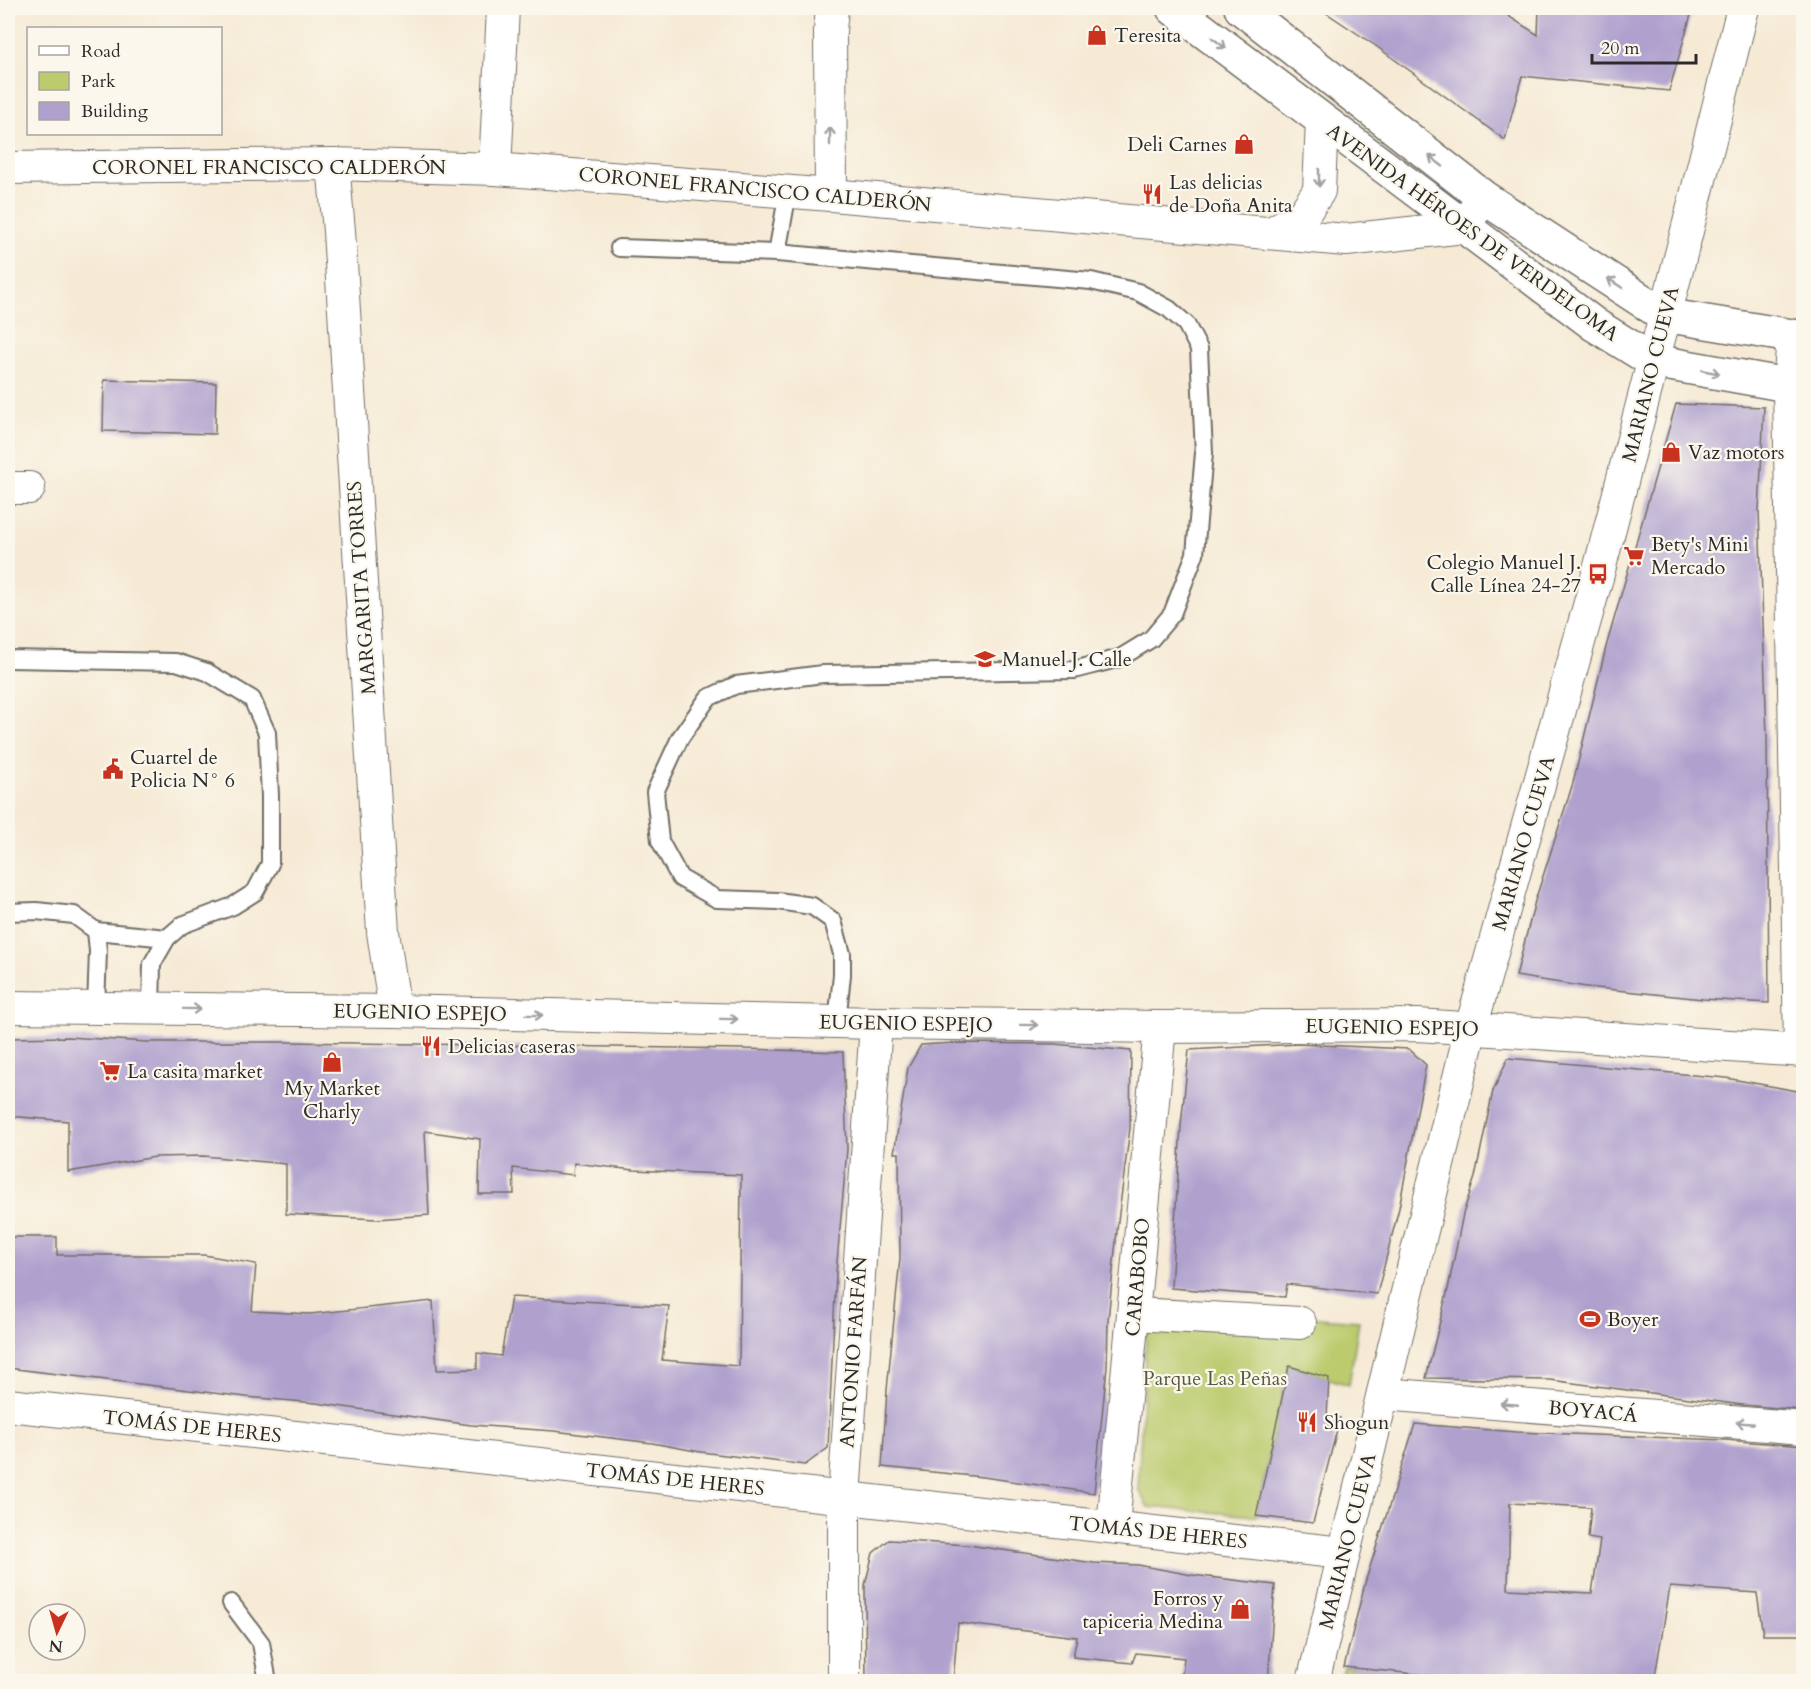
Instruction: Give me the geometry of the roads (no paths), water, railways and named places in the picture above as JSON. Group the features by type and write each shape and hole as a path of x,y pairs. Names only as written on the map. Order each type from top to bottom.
{"main road":[{"name":"AVENIDA HÉROES DE VERDELOMA","path":"1173,8 1594,326 1653,361 1796,387"},
{"name":"AVENIDA HÉROES DE VERDELOMA","path":"1240,8 1483,197 1664,315 1798,338"}],"street":[{"path":"495,169 503,8"},
{"path":"831,195 830,31 832,8"},
{"name":"MARIANO CUEVA","path":"1313,1682 1471,1028 1598,574 1743,8"},
{"path":"1271,233 1303,215 1319,191 1322,120"},
{"name":"CORONEL FRANCISCO CALDERÓN","path":"8,168 333,164 495,169 831,195 1346,240 1464,227"},
{"name":"MARGARITA TORRES","path":"333,164 383,932 395,1011"},
{"path":"1464,227 1483,197"},
{"path":"1798,338 1796,387 1802,1051"},
{"name":"EUGENIO ESPEJO","path":"8,1007 395,1011 876,1023 1160,1027 1418,1025 1802,1051"},
{"name":"ANTONIO FARFÁN","path":"844,1682 844,1497 876,1023"},
{"name":"CARABOBO","path":"1113,1526 1160,1027"},
{"path":"1134,1314 1300,1323"},
{"name":"BOYACÁ","path":"1383,1394 1803,1428"},
{"name":"TOMÁS DE HERES","path":"8,1405 1343,1553"}],"lane":[{"path":"777,253 788,192"},
{"path":"619,248 777,253 1091,281 1138,292 1168,309 1186,324 1198,350 1204,453 1195,554 1172,614 1151,639 1120,658 1074,670 823,674 736,685 708,698 680,738 656,792 660,841 680,878 717,899 778,901 812,906 833,921 842,954 837,1022"},
{"path":"8,659 176,662 207,672 252,699 267,733 270,864 255,892 232,906 182,926 167,938 152,964 151,1008"},
{"path":"8,912 36,911 74,915 96,931 167,938"},
{"path":"96,931 98,951 96,1008"},
{"path":"231,1603 261,1643 268,1682"}],"place":[{"name":"Teresita","path":"1097,35"},
{"name":"Deli Carnes","path":"1244,144"},
{"name":"Las delicias de Doña Anita","path":"1152,194"},
{"name":"Vaz motors","path":"1671,452"},
{"name":"Bety's Mini Mercado","path":"1634,556"},
{"name":"Colegio Manuel J. Calle Línea 24-27","path":"1598,574"},
{"name":"Manuel J. Calle","path":"985,659"},
{"name":"Cuartel de Policia N° 6","path":"113,769"},
{"name":"Delicias caseras","path":"431,1046"},
{"name":"My Market Charly","path":"332,1062"},
{"name":"La casita market","path":"110,1071"},
{"name":"Boyer","path":"1590,1319"},
{"name":"Shogun","path":"1307,1422"},
{"name":"Forros y tapiceria Medina","path":"1240,1609"}],"park label":[{"name":"Parque Las Peñas","path":"1215,1378"}]}
